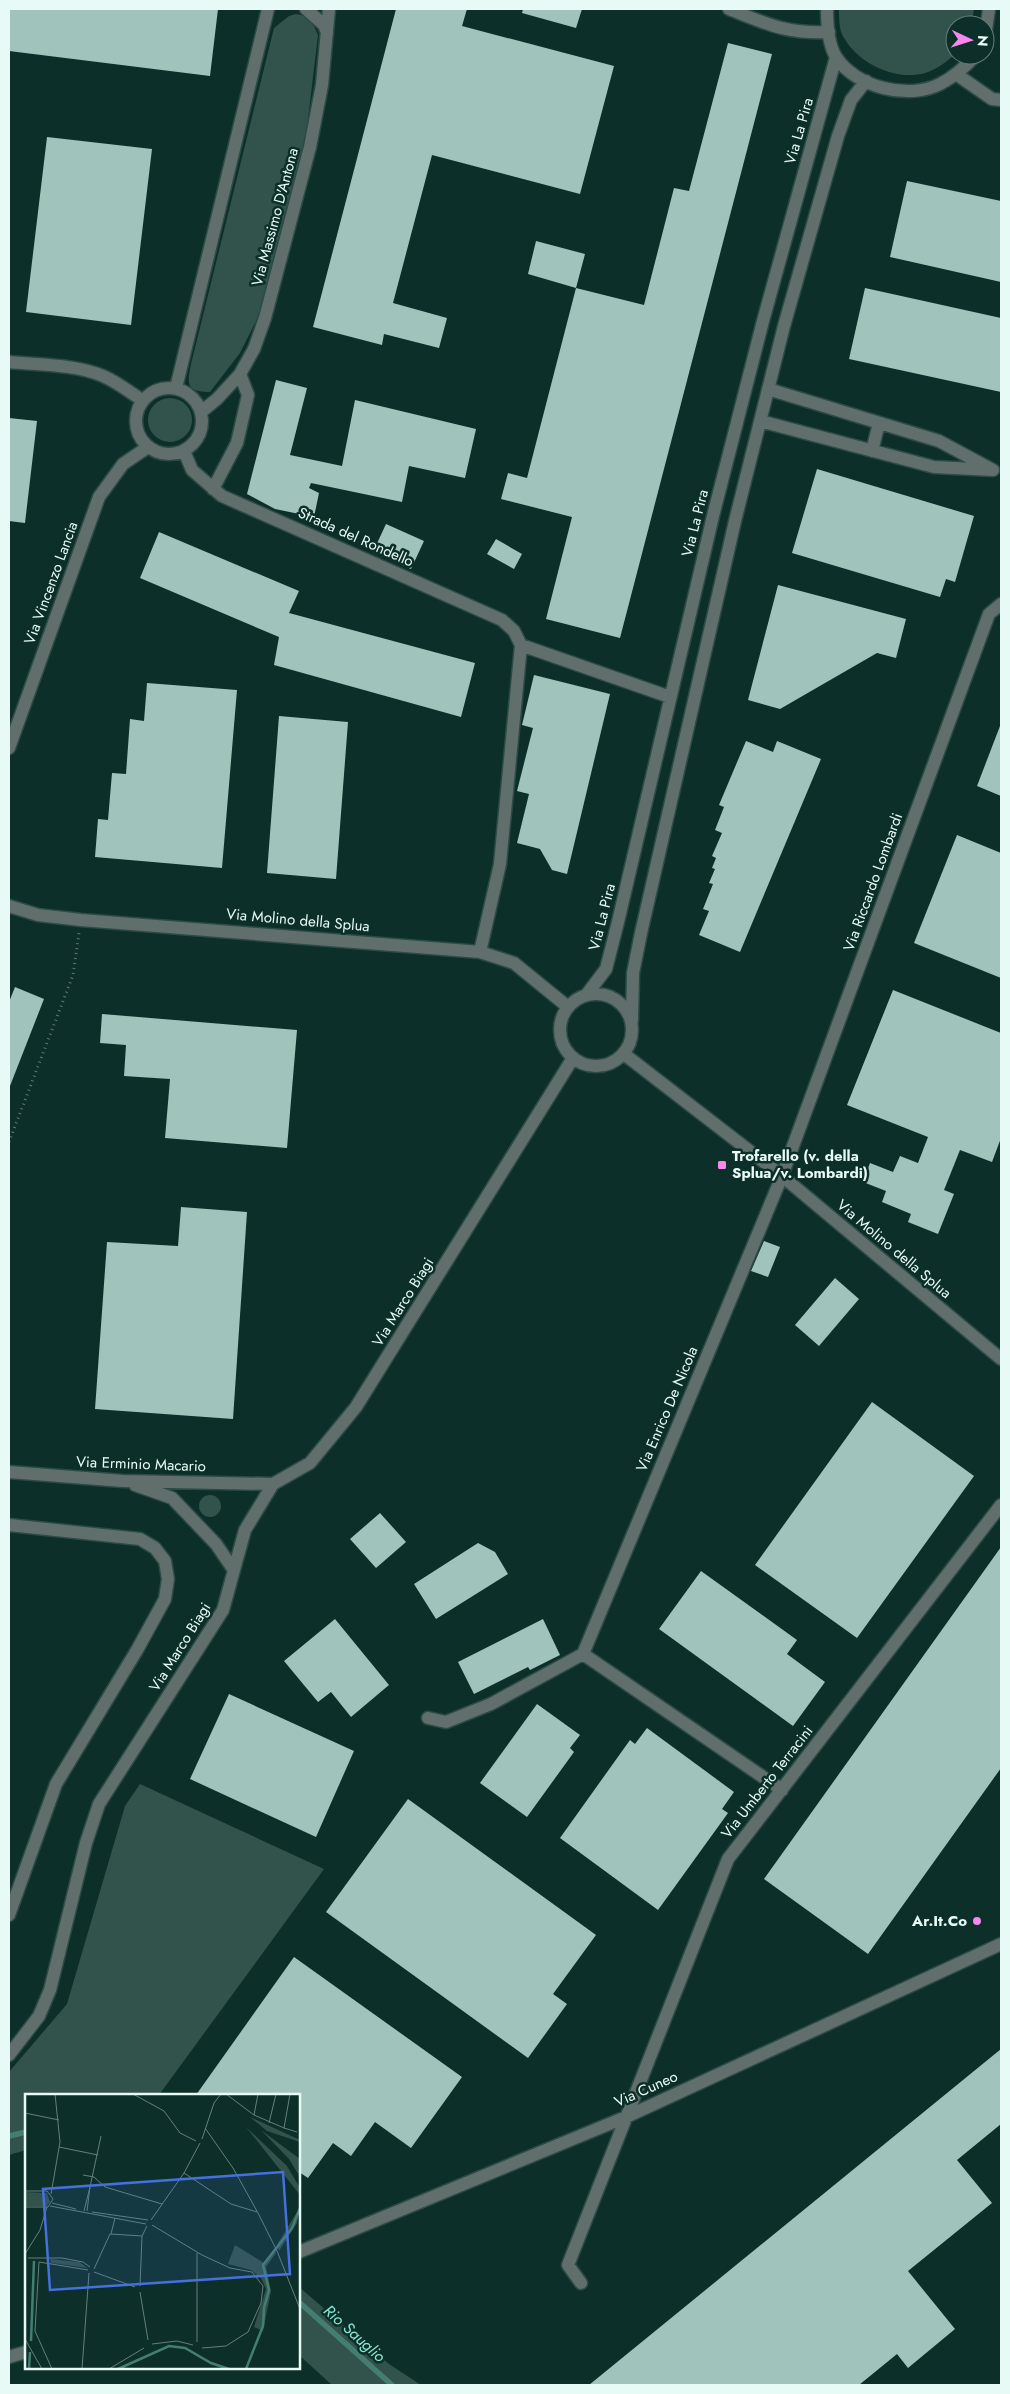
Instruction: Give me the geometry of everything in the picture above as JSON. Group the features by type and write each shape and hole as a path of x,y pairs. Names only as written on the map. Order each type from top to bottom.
{"street":[{"path":"176,388 268,12 279,9"},
{"path":"306,9 319,20 327,33"},
{"name":"Via Massimo D'Antona","path":"201,412 217,399 240,374 254,350 265,318 300,192 322,85 329,9"},
{"path":"729,9 785,31 829,32"},
{"path":"827,9 829,32 836,57 853,74 866,82 886,89 923,90 940,84 956,74 965,65"},
{"name":"Via La Pira","path":"587,994 606,968 670,697 763,321 836,57"},
{"path":"956,74 992,98 1001,100"},
{"path":"632,1020 627,1009 620,1001 610,995 587,994 576,999 562,1017 560,1028 566,1050 573,1058 594,1066 610,1063 624,1054 630,1044 633,1032 633,973 732,531 768,390 838,136 851,100 866,82"},
{"path":"9,362 79,370 101,375 120,384 143,401"},
{"path":"213,489 240,434 248,395 240,374"},
{"path":"176,388 192,396 201,412 201,430 197,439 184,451 165,454 148,447 141,439 136,425 138,410 143,401 157,390 176,388"},
{"path":"768,390 939,441 997,471"},
{"path":"760,421 934,467 997,471"},
{"path":"872,451 879,422"},
{"name":"Via Vincenzo Lancia","path":"9,748 99,497 123,464 148,447"},
{"name":"Strada del Rondello","path":"184,451 192,470 222,496 502,620 514,631 521,645"},
{"name":"Via Riccardo Lombardi","path":"782,1176 989,614 1001,604"},
{"path":"480,952 500,864 521,645 670,697"},
{"name":"Via Molino della Splua","path":"9,906 38,915 81,920 480,952 514,963 568,1007"},
{"name":"Via Molino della Splua","path":"624,1054 782,1176 1001,1359"},
{"name":"Via Marco Biagi","path":"9,2055 39,2016 50,1990 86,1843 99,1804 219,1618 223,1610 245,1530 273,1484 310,1464 356,1407 573,1058"},
{"name":"Via Enrico De Nicola","path":"583,1654 782,1176"},
{"name":"Via Erminio Macario","path":"9,1472 123,1481 273,1484"},
{"path":"123,1481 172,1498 216,1544 233,1568"},
{"name":"Via Umberto Terracini","path":"581,2283 568,2265 728,1859 1001,1505"},
{"path":"9,1524 140,1539 155,1548 165,1561 168,1579 165,1599 142,1642 56,1784 9,1915"},
{"path":"428,1718 446,1722 491,1704 583,1654 782,1790"},
{"name":"Via Cuneo","path":"300,2252 626,2117 1001,1944"},
{"path":"9,2357 25,2352"}],"path":[{"path":"9,1142 73,974 81,920"}],"shaded area":[{"path":"839,9 974,9 973,15 945,15 945,62 933,70 913,75 888,72 865,60 847,42 841,32"},
{"path":"296,14 305,16 310,20 318,35 306,136 260,313 240,353 210,392 202,392 190,386 191,364 274,28 289,16"},
{"path":"174,398 186,404 191,411 191,429 186,436 179,441 166,442 158,439 151,432 148,416 151,408 158,401"},
{"path":"210,1495 220,1502 221,1506 214,1516 210,1517 200,1510 199,1506 206,1496"},
{"path":"140,1784 324,1869 160,2094 25,2094 25,2150 9,2155 9,2072 67,2004 125,1806"},
{"path":"300,2288 389,2364 421,2385 332,2385 300,2356"}],"building":[{"path":"9,9 218,9 210,76 9,51"},
{"path":"396,9 467,9 462,26 614,66 580,194 432,155 393,303 447,318 439,348 384,334 382,345 313,327"},
{"path":"523,9 582,9 576,28 522,13"},
{"path":"728,43 772,54 620,638 546,619 572,517 501,499 508,473 527,478 576,288 644,305 674,188 689,191"},
{"path":"47,137 152,149 131,325 26,312"},
{"path":"907,181 1001,201 1001,282 890,257"},
{"path":"536,241 585,254 576,288 528,274"},
{"path":"865,288 1001,318 1001,392 849,359"},
{"path":"276,380 307,388 290,455 342,466 355,400 476,429 465,478 409,466 402,502 311,483 309,488 319,493 314,517 275,509 247,494"},
{"path":"9,418 37,421 25,523 9,521"},
{"path":"817,469 974,516 955,582 946,579 940,597 792,553"},
{"path":"386,524 424,541 411,569 373,552"},
{"path":"159,532 299,591 289,613 475,663 461,717 274,665 279,637 140,578"},
{"path":"496,539 522,554 514,569 487,554"},
{"path":"778,585 906,619 896,658 877,653 780,709 748,700"},
{"path":"534,675 610,694 567,874 552,870 540,849 517,843 529,794 517,791 533,728 522,725"},
{"path":"147,683 237,690 222,868 95,857 98,819 108,820 112,773 126,774 130,719 144,721"},
{"path":"279,716 348,722 336,879 267,873"},
{"path":"1001,726 1001,796 977,786"},
{"path":"746,741 773,752 777,741 821,759 740,952 699,935 709,911 703,909 713,884 709,883 715,869 712,868 716,858 712,856 722,833 715,830 724,807 719,805"},
{"path":"957,835 1001,853 1001,978 914,943"},
{"path":"15,987 44,999 10,1086 9,1002"},
{"path":"893,990 1001,1033 1001,1138 992,1162 960,1150 944,1190 954,1194 938,1234 908,1222 911,1214 882,1202 886,1191 863,1182 870,1163 893,1172 900,1156 918,1163 928,1137 847,1105"},
{"path":"102,1014 297,1030 287,1148 165,1138 170,1079 124,1076 126,1045 100,1043"},
{"path":"181,1207 247,1212 233,1419 95,1409 107,1242 178,1246"},
{"path":"764,1241 780,1247 768,1277 751,1271"},
{"path":"835,1278 859,1299 819,1346 795,1325"},
{"path":"872,1402 974,1476 857,1638 755,1565"},
{"path":"380,1513 406,1542 376,1568 350,1539"},
{"path":"478,1543 495,1552 508,1574 436,1619 414,1584"},
{"path":"1001,1547 1001,1768 868,1954 764,1879"},
{"path":"701,1571 797,1640 787,1654 825,1682 793,1726 659,1629"},
{"path":"335,1619 389,1685 351,1717 331,1692 318,1702 284,1661"},
{"path":"543,1619 560,1655 530,1670 528,1667 474,1694 458,1662"},
{"path":"229,1694 354,1751 316,1837 190,1779"},
{"path":"537,1704 580,1735 570,1748 574,1752 527,1817 480,1783"},
{"path":"647,1728 734,1792 722,1809 728,1813 658,1910 560,1838 630,1740 635,1744"},
{"path":"408,1799 596,1935 553,1994 567,2004 528,2058 326,1912"},
{"path":"294,1957 462,2077 411,2148 375,2122 351,2156 333,2143 308,2178 300,2173 300,2094 197,2094"},
{"path":"1001,2049 1001,2124 957,2160 992,2203 908,2271 955,2329 908,2368 897,2354 859,2385 589,2385"}],"waterway":[{"name":"Rio Sauglio","path":"9,2136 25,2132"},
{"name":"Rio Sauglio","path":"300,2303 392,2385"}],"place":[{"name":"Trofarello (v. della Splua/v. Lombardi)","path":"722,1165"},
{"name":"Ar.It.Co","path":"977,1921"}]}
